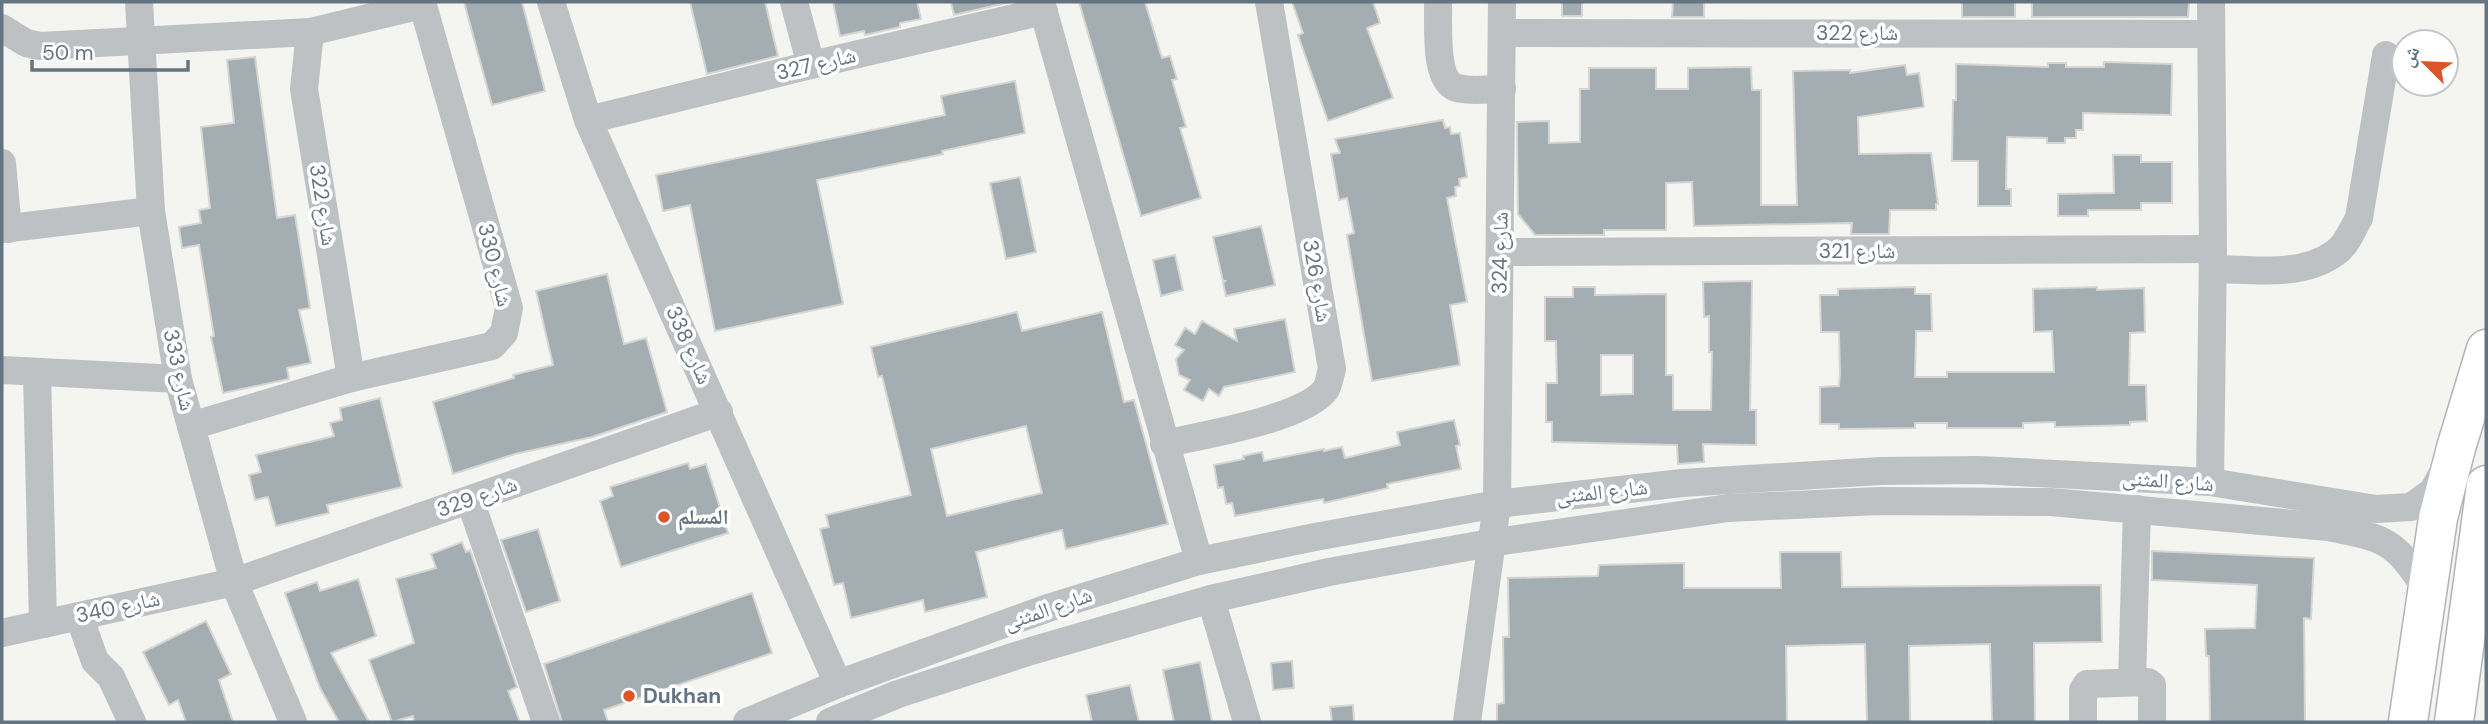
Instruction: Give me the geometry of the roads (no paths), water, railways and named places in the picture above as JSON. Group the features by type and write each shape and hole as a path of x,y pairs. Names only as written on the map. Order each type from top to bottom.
{"highway":[{"path":"2408,722 2438,518 2486,349"},
{"path":"2454,722 2486,485"}],"street":[{"name":"شارع 333","path":"139,2 151,211 178,379 234,582 293,722"},
{"name":"شارع 338","path":"551,2 588,120 838,684"},
{"path":"794,2 811,65"},
{"name":"شارع 326","path":"1164,444 1292,413 1312,402 1326,388 1332,369 1269,2"},
{"path":"1438,2 1441,69 1445,80 1455,88 1502,89"},
{"name":"شارع 324","path":"1467,722 1497,504 1502,2"},
{"path":"2210,482 2213,259 2211,2"},
{"path":"2,28 26,43 40,46 310,32 422,3"},
{"name":"شارع 330","path":"191,426 351,378 492,346 504,333 509,308 422,3"},
{"path":"1043,6 1199,561"},
{"name":"شارع 327","path":"588,120 1043,6"},
{"name":"شارع 322","path":"310,32 304,89 351,378"},
{"name":"شارع 322","path":"1503,33 2211,34"},
{"name":"شارع 321","path":"1501,252 2213,259 2290,270 2336,253 2359,218 2386,55"},
{"path":"2,163 5,229 151,211"},
{"path":"2,370 178,379"},
{"path":"37,372 43,624"},
{"name":"شارع 329","path":"234,582 719,412"},
{"name":"شارع المثنى","path":"747,722 838,684 1051,607 1199,561 1497,504 1682,483 1881,471 1979,470 2210,482 2376,509 2411,507 2433,491 2456,448"},
{"path":"470,500 546,722"},
{"name":"شارع المثنى","path":"830,722 898,695 1018,655 1211,599 1328,572 1490,543 1728,508 1878,501 2051,502 2328,527 2368,535 2393,546 2407,559 2426,589"},
{"path":"2132,681 2137,509"},
{"name":"شارع 340","path":"2,633 234,582"},
{"path":"1211,599 1247,722"},
{"path":"79,616 95,661 111,677 132,722"},
{"path":"2083,722 2083,695 2087,684 2132,681 2148,682 2152,685 2152,722"}],"place":[{"name":"المسلم","path":"664,517"},
{"name":"Dukhan","path":"629,696"}]}
